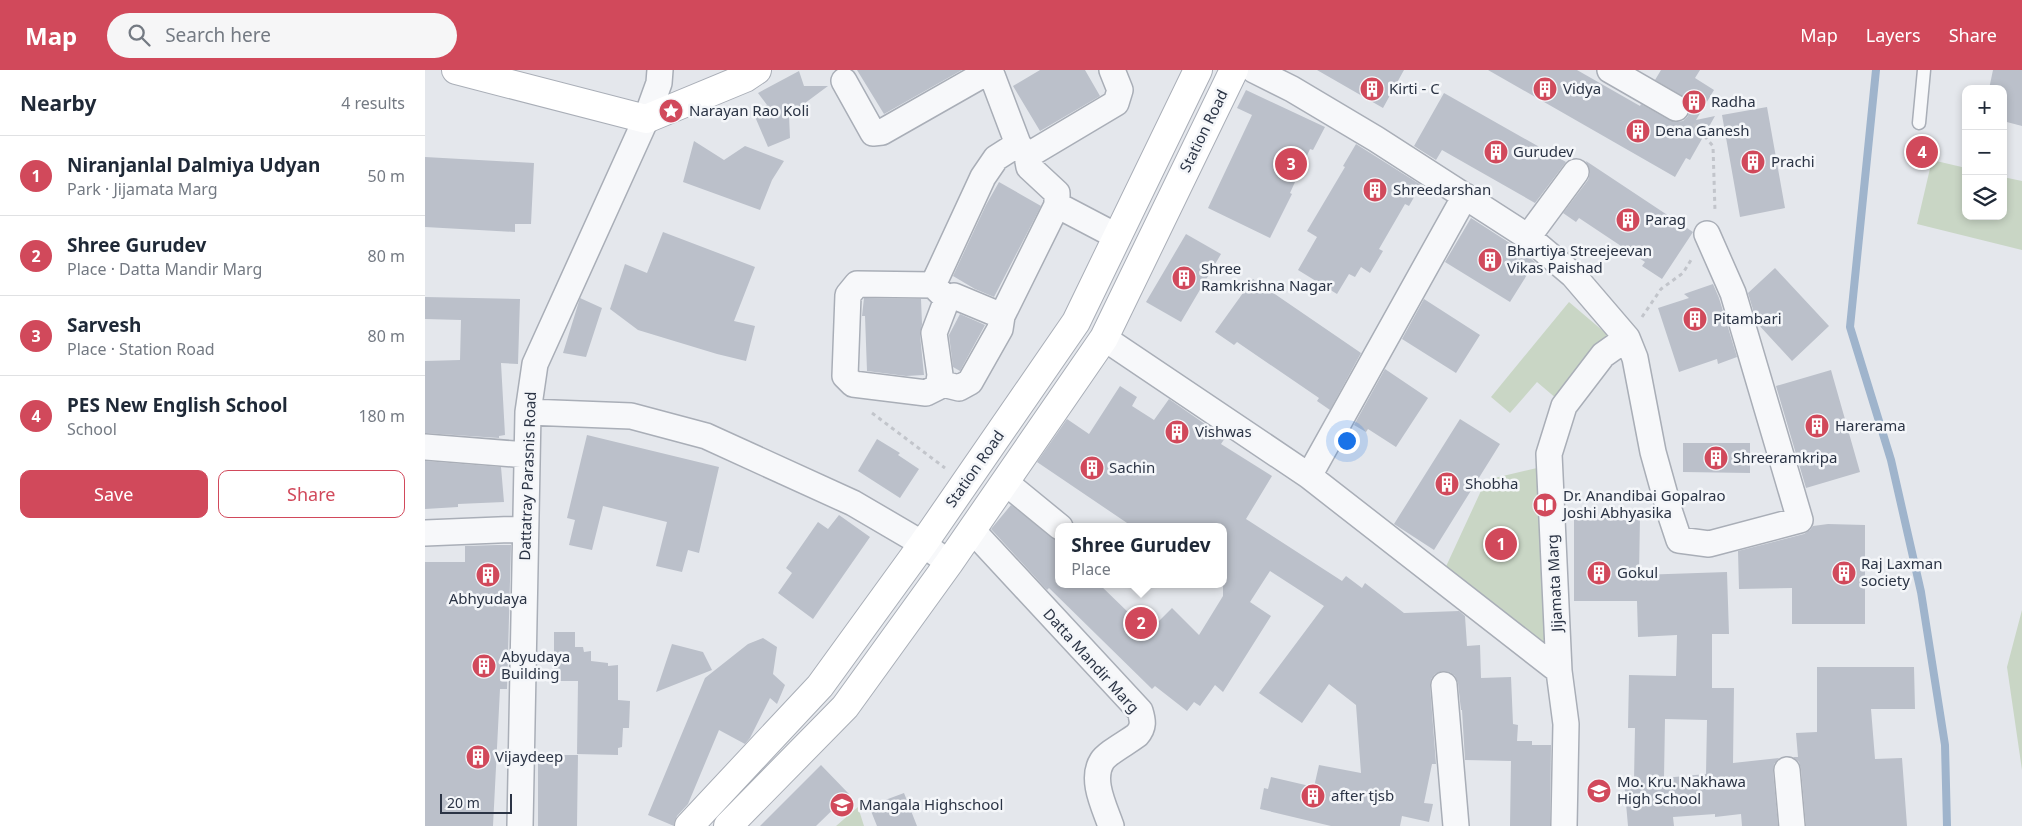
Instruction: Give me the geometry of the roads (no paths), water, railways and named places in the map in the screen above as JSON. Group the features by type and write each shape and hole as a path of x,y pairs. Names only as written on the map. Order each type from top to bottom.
{"main road":[{"path":"456,70 645,119 723,79 745,78 757,70"},
{"name":"Station Road","path":"689,826 820,686 923,544 1076,322 1198,70"},
{"name":"Station Road","path":"728,826 845,707 949,563 1104,338 1234,70"}],"street":[{"name":"Dattatray Parasnis Road","path":"520,826 528,412 535,364 645,119 659,83 660,70"},
{"path":"844,80 873,132 882,132 990,70 1029,167 1057,193 1057,205 1003,316 1000,329 970,382 959,388 939,383"},
{"path":"1003,316 940,292 857,284 848,295 845,376 853,384 926,393 938,387 940,375 933,333 940,292 983,177 996,158 1022,150 1116,103 1120,90 1112,70"},
{"path":"1254,70 1292,89 1359,129 1465,196 1528,237 1573,275 1627,338 1635,358 1653,452 1679,540 1709,544 1800,520 1733,293 1707,234"},
{"path":"1610,70 1676,108"},
{"path":"1528,237 1576,172"},
{"path":"1309,476 1465,196"},
{"path":"1057,205 1118,237"},
{"path":"1104,338 1309,476 1559,671"},
{"name":"Jijamata Marg","path":"1564,826 1566,724 1559,671 1549,454 1564,406 1603,354 1627,338"},
{"path":"528,412 631,416 705,436 853,503 923,544 949,563"},
{"path":"425,447 527,455"},
{"path":"1005,482 1055,523"},
{"path":"425,533 525,529"},
{"name":"Datta Mandir Marg","path":"972,530 1139,711 1143,721 1137,736 1102,760 1098,772 1098,789 1111,826"},
{"path":"1444,685 1456,826"},
{"path":"1787,770 1792,826"}],"lane":[{"path":"1919,123 1924,70"}],"waterway":[{"path":"1876,70 1850,327 1891,460 1921,592 1945,745 1947,826"}],"place":[{"name":"Kirti - C","path":"1372,89"},
{"name":"Vidya","path":"1545,89"},
{"name":"Radha","path":"1694,102"},
{"name":"Narayan Rao Koli","path":"671,111"},
{"name":"Dena Ganesh","path":"1638,131"},
{"name":"Gurudev","path":"1496,152"},
{"name":"PES New English School","path":"1922,152"},
{"name":"Prachi","path":"1753,162"},
{"name":"Sarvesh","path":"1291,164"},
{"name":"Shreedarshan","path":"1375,190"},
{"name":"Parag","path":"1628,220"},
{"name":"Bhartiya Streejeevan Vikas Paishad","path":"1490,260"},
{"name":"Shree Ramkrishna Nagar","path":"1184,278"},
{"name":"Pitambari","path":"1695,319"},
{"name":"Harerama","path":"1817,426"},
{"name":"Vishwas","path":"1177,432"},
{"name":"Shreeramkripa","path":"1716,458"},
{"name":"Sachin","path":"1092,468"},
{"name":"Shobha","path":"1447,484"},
{"name":"Dr. Anandibai Gopalrao Joshi Abhyasika","path":"1545,505"},
{"name":"Niranjanlal Dalmiya Udyan","path":"1501,544"},
{"name":"Gokul","path":"1599,573"},
{"name":"Raj Laxman society","path":"1844,573"},
{"name":"Abhyudaya","path":"488,575"},
{"name":"Shree Gurudev","path":"1141,623"},
{"name":"Abyudaya Building","path":"484,666"},
{"name":"Vijaydeep","path":"478,757"},
{"name":"Mo. Kru. Nakhawa High School","path":"1599,791"},
{"name":"after tjsb","path":"1313,796"},
{"name":"Mangala Highschool","path":"842,805"}]}
